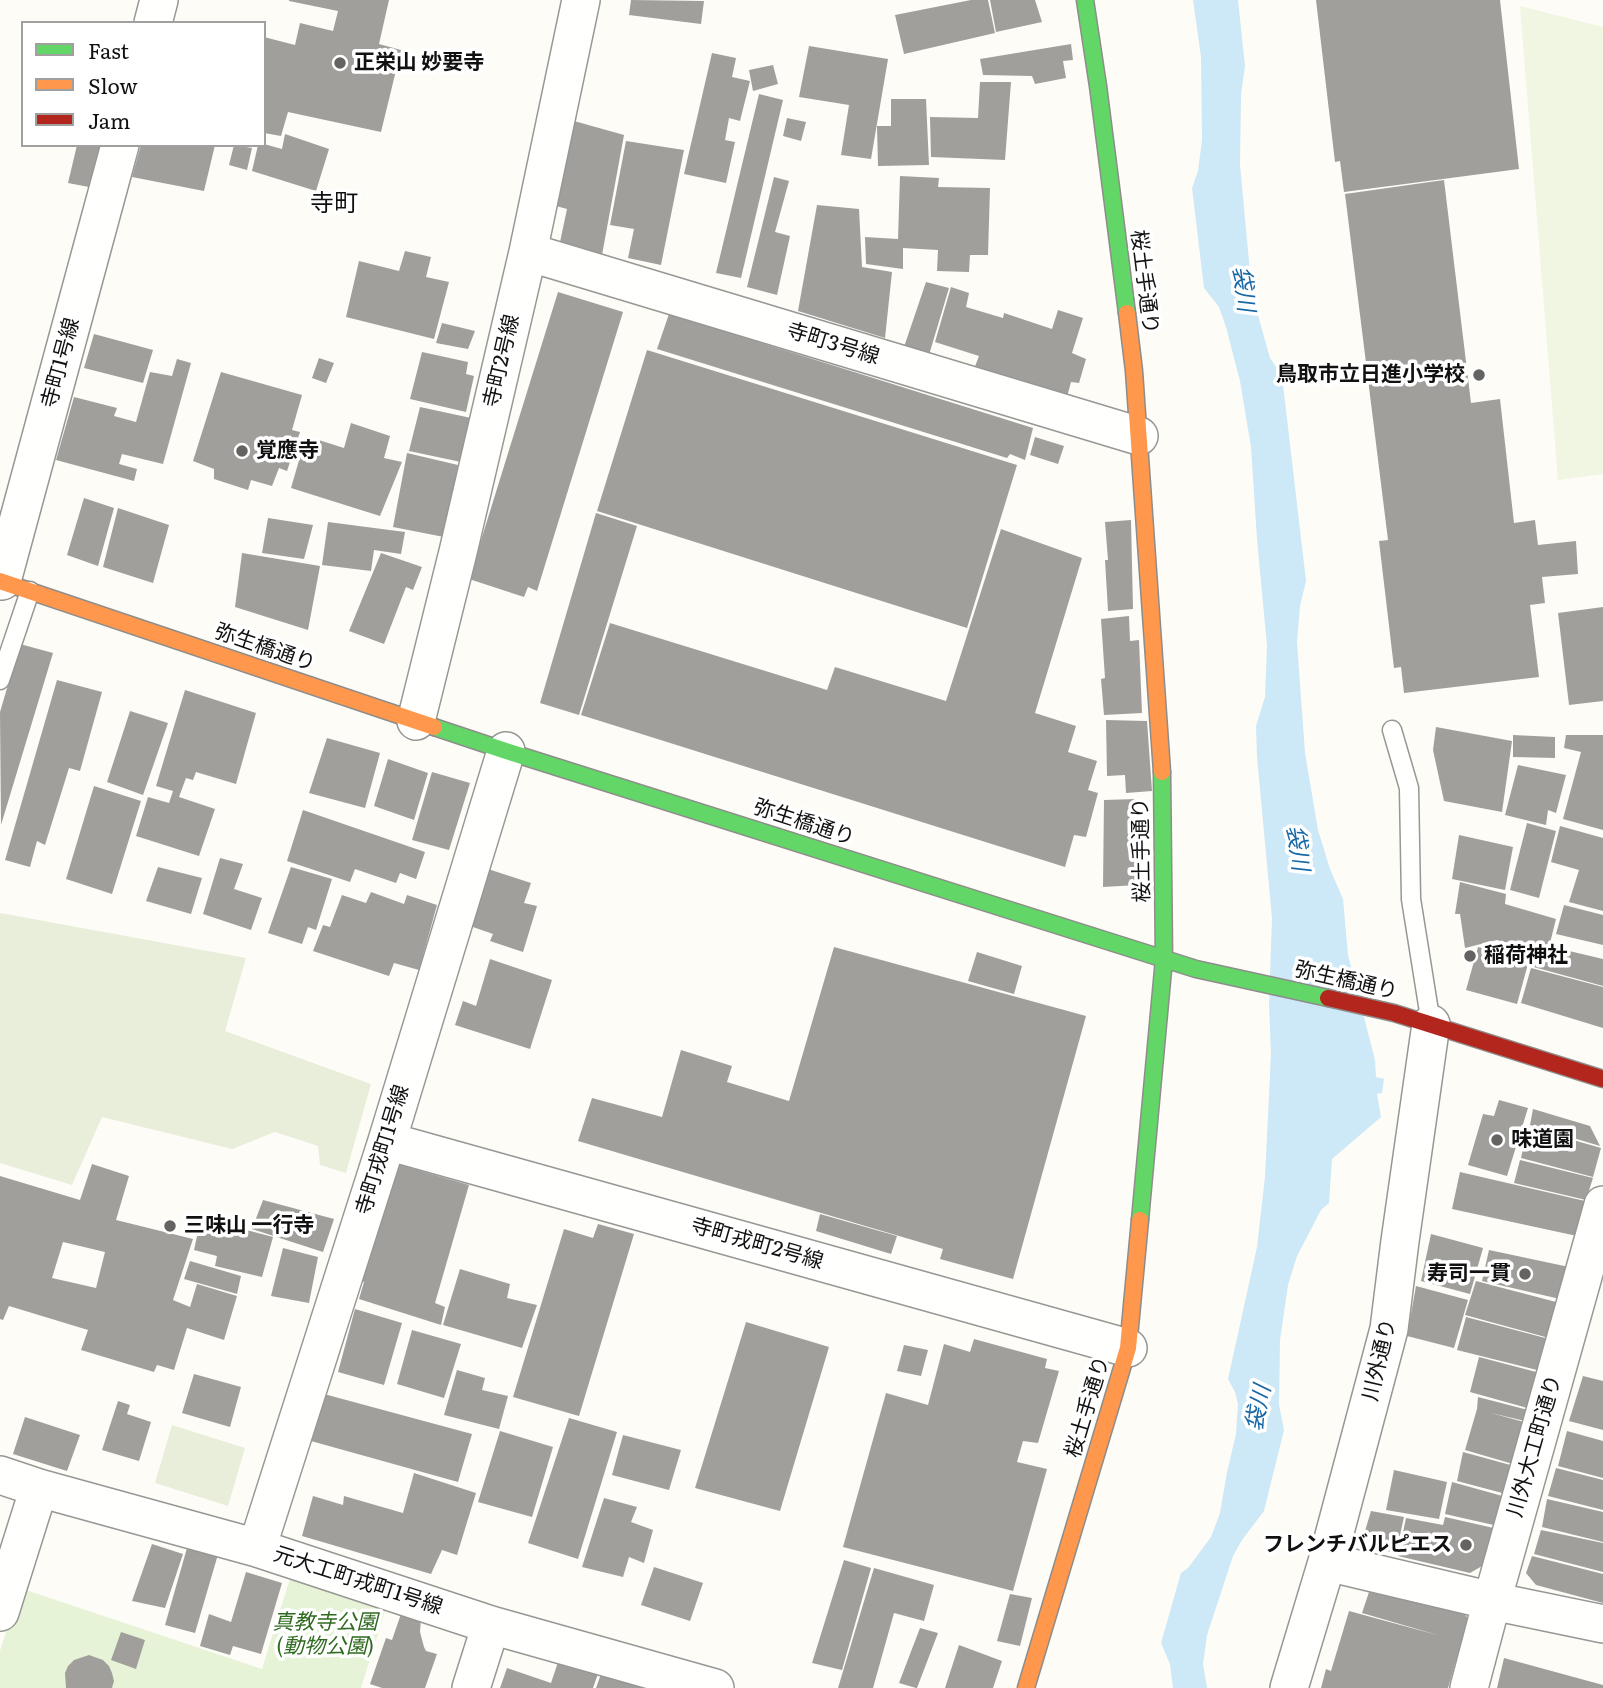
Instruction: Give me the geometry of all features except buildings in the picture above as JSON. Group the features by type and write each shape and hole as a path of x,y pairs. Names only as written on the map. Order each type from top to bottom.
{"street":[{"path":"154,21 159,0"},
{"name":"寺町2号線","path":"416,721 528,252 582,0"},
{"name":"桜土手通り","path":"1026,1688 1128,1348 1164,959 1162,752 1134,371 1085,0"},
{"name":"寺町1号線","path":"11,584 120,147"},
{"name":"寺町3号線","path":"528,252 1139,436"},
{"name":"弥生橋通り","path":"11,584 506,751 1196,969 1394,1013 1603,1079"},
{"name":"寺町戎町1号線","path":"257,1548 387,1141 506,751"},
{"name":"川外通り","path":"1289,1688 1327,1562 1389,1329 1431,1024"},
{"name":"寺町戎町2号線","path":"387,1141 1128,1348"},
{"name":"川外大工町通り","path":"1469,1688 1603,1205"},
{"name":"元大工町戎町1号線","path":"0,1475 257,1548 491,1625 715,1688"},
{"path":"0,1612 39,1488"},
{"path":"1327,1562 1603,1624"},
{"path":"471,1688 491,1625"}],"lane":[{"path":"0,680 11,584"},
{"path":"1392,730 1409,788 1411,899 1431,1024"}],"green space":[{"path":"1520,6 1603,27 1603,474 1558,480"},
{"path":"0,913 246,958 225,1031 371,1084 346,1173 320,1165 318,1146 275,1132 232,1149 102,1117 72,1185 0,1163"},
{"path":"172,1425 245,1448 228,1506 155,1483"},
{"name":"真教寺公園 (動物公園)","path":"292,1572 388,1602 361,1688 0,1688 0,1651 20,1588 262,1669"}],"water":[{"name":"袋川","path":"1193,0 1238,0 1245,66 1241,94 1240,165 1252,294 1270,358 1282,376 1306,581 1300,606 1297,642 1305,753 1318,830 1343,899 1348,955 1375,1060 1376,1077 1384,1079 1382,1093 1377,1094 1381,1117 1332,1159 1329,1203 1321,1210 1297,1256 1288,1285 1280,1340 1279,1405 1284,1430 1264,1511 1233,1556 1207,1635 1203,1664 1207,1688 1173,1688 1170,1664 1161,1643 1181,1573 1188,1568 1211,1537 1220,1513 1236,1434 1238,1404 1228,1379 1257,1247 1265,1177 1271,1054 1269,1005 1272,918 1256,726 1265,697 1267,646 1251,447 1240,381 1226,327 1219,307 1204,288 1192,188 1198,171 1202,140 1201,57"}],"traffic: fast":[{"path":"1085,0 1127,313"},
{"path":"434,727 1196,969 1328,998"},
{"path":"1140,1220 1164,959 1162,772"}],"traffic: slow":[{"path":"1127,313 1134,371 1162,772"},
{"path":"0,581 434,727"},
{"path":"1026,1688 1128,1348 1140,1220"}],"traffic: jam":[{"path":"1328,998 1394,1013 1603,1079"}],"place":[{"name":"正栄山 妙要寺","path":"340,63"},
{"name":"鳥取市立日進小学校","path":"1479,375"},
{"name":"覚應寺","path":"242,451"},
{"name":"稲荷神社","path":"1470,956"},
{"name":"味道園","path":"1497,1140"},
{"name":"三味山 一行寺","path":"170,1226"},
{"name":"寿司一貫","path":"1525,1274"},
{"name":"フレンチバルピエス","path":"1466,1545"}],"district":[{"name":"寺町","path":"334,204"}]}
